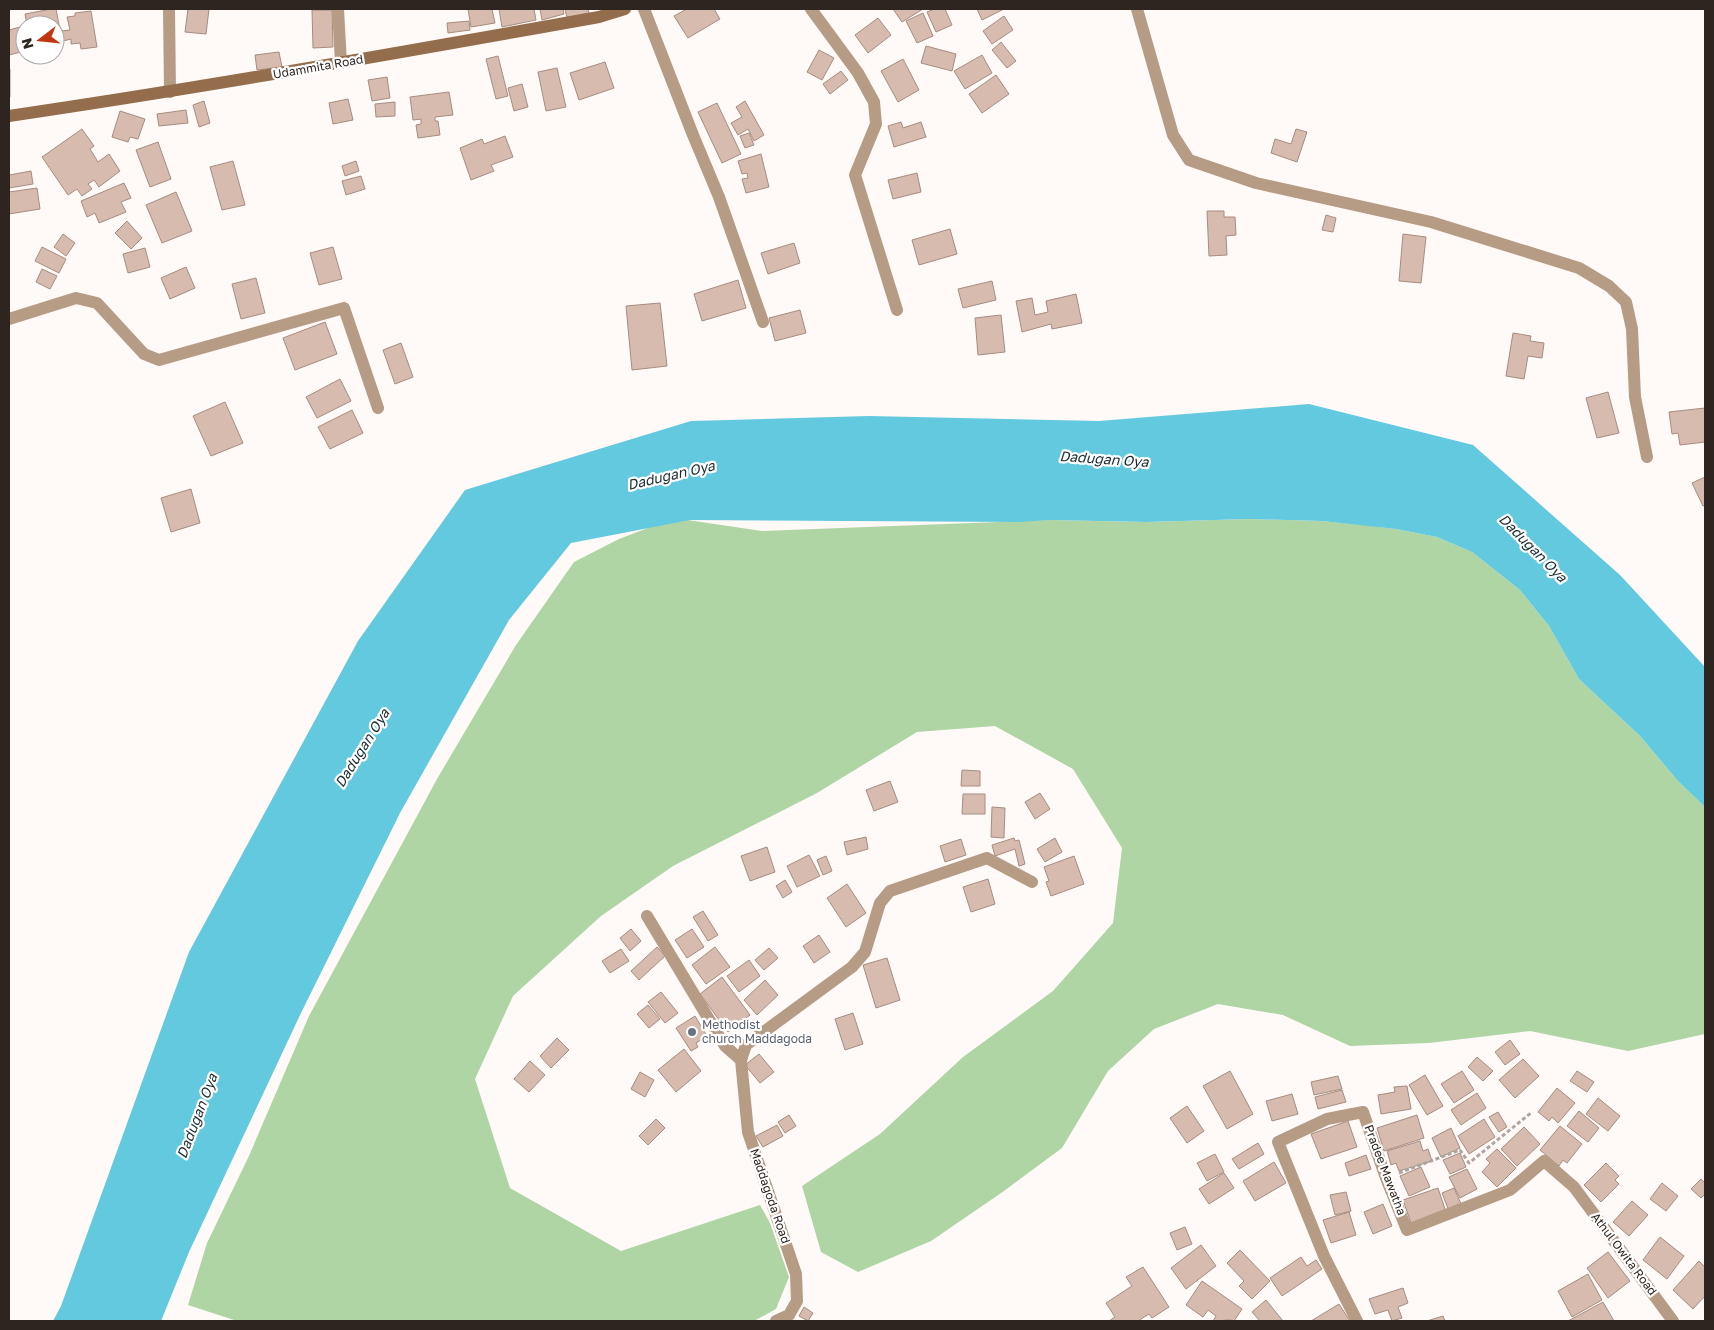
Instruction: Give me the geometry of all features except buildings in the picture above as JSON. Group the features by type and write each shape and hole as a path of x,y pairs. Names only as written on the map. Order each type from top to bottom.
{"street":[{"path":"169,9 170,92"},
{"path":"338,9 341,63"},
{"name":"Udammita Road","path":"9,116 170,92 341,63 625,9"},
{"path":"644,9 720,197 763,322"},
{"path":"811,9 858,73 874,102 876,124 855,175 897,310"},
{"path":"1137,9 1173,135 1188,160 1256,183 1431,222 1580,268 1609,286 1626,302 1632,329 1635,397 1647,457"},
{"path":"9,319 76,298 97,303 144,354 159,360 344,308 378,408"},
{"path":"647,916 725,1046 741,1060 746,1045 852,967 865,952 880,903 890,891 987,858 1032,882"},
{"name":"Maddagoda Road","path":"741,1060 748,1132 796,1274 798,1301 789,1315 776,1321"},
{"name":"Pradee Mawatha","path":"1357,1321 1324,1256 1278,1142 1327,1119 1363,1112 1386,1178 1407,1230 1510,1190 1544,1161 1574,1188"},
{"name":"Athul Owita Road","path":"1574,1188 1673,1321"}],"path":[{"path":"1386,1178 1460,1150 1469,1163 1532,1112"}],"green space":[{"path":"674,518 762,531 1051,520 1146,522 1249,519 1322,521 1396,529 1437,537 1472,552 1520,590 1549,626 1579,679 1640,736 1678,781 1705,807 1705,1034 1628,1051 1530,1031 1429,1043 1350,1046 1283,1015 1218,1004 1154,1029 1108,1071 1062,1148 931,1241 858,1272 821,1252 802,1186 880,1134 963,1057 1053,991 1113,923 1122,848 1073,769 995,726 917,732 817,793 673,866 601,916 513,996 475,1079 510,1188 621,1251 760,1205 770,1223 789,1277 776,1309 754,1321 237,1321 188,1305 207,1243 248,1158 309,1016 437,779 516,645 574,562 619,539"}],"water":[{"name":"Dadugan Oya","path":"1309,404 1473,445 1620,575 1705,667 1705,807 1678,781 1640,736 1579,679 1549,626 1520,590 1472,552 1437,537 1396,529 1322,521 1249,519 1146,522 1051,520 1019,522 690,520 571,543 509,620 400,813 300,1015 189,1252 161,1321 53,1321 61,1306 189,952 358,641 465,490 691,421 869,416 1099,421"}],"place":[{"name":"Methodist church Maddagoda","path":"692,1032"}]}
